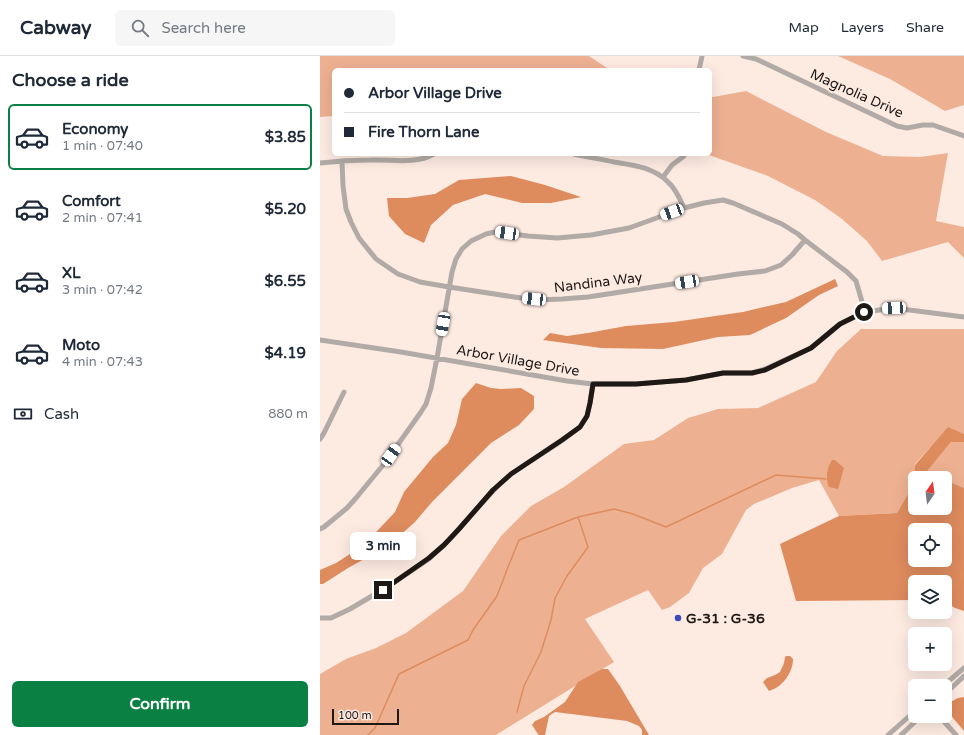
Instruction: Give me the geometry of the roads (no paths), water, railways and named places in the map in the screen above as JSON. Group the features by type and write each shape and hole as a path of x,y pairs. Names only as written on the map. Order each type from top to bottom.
{"street":[{"path":"699,68 702,56"},
{"name":"Magnolia Drive","path":"743,56 756,59 897,126 907,128 933,125 964,136"},
{"path":"320,162 414,160 431,156"},
{"path":"585,156 644,167 663,177 669,182 678,194 684,208"},
{"path":"663,177 672,166 684,156"},
{"name":"Nandina Way","path":"342,161 343,186 352,224 359,238 376,259 398,274 420,282 449,287 536,300 588,297 765,270 781,265 805,240"},
{"path":"320,529 347,508 356,498 384,464 421,412 427,401 431,388 449,287 456,259 462,249 471,241 486,234 495,232 558,238 591,235 629,228 684,208 723,200 782,224 798,234 847,272 856,281 864,312"},
{"name":"Arbor Village Drive","path":"320,340 401,352 567,381 593,384 636,384 686,380 723,373 752,373 765,370 811,348 840,324 864,312 894,308 964,317"},
{"path":"320,618 331,618 350,609 389,586 430,558 449,540 493,490 511,474 580,427 587,416 593,384"},
{"path":"320,439 344,392"},
{"path":"951,679 964,668"},
{"path":"952,687 964,676"},
{"path":"888,735 908,717"},
{"path":"901,735 914,723"},
{"path":"945,723 956,735"}],"waterway":[{"path":"578,517 614,509 633,514 666,527 776,475 826,479"},
{"path":"368,735 375,728 399,674 468,640 473,630 497,596 519,540 578,517 588,547 567,576 555,598 551,620 541,652 524,686 517,712"}],"place":[{"name":"G-31 : G-36","path":"678,618"}]}
